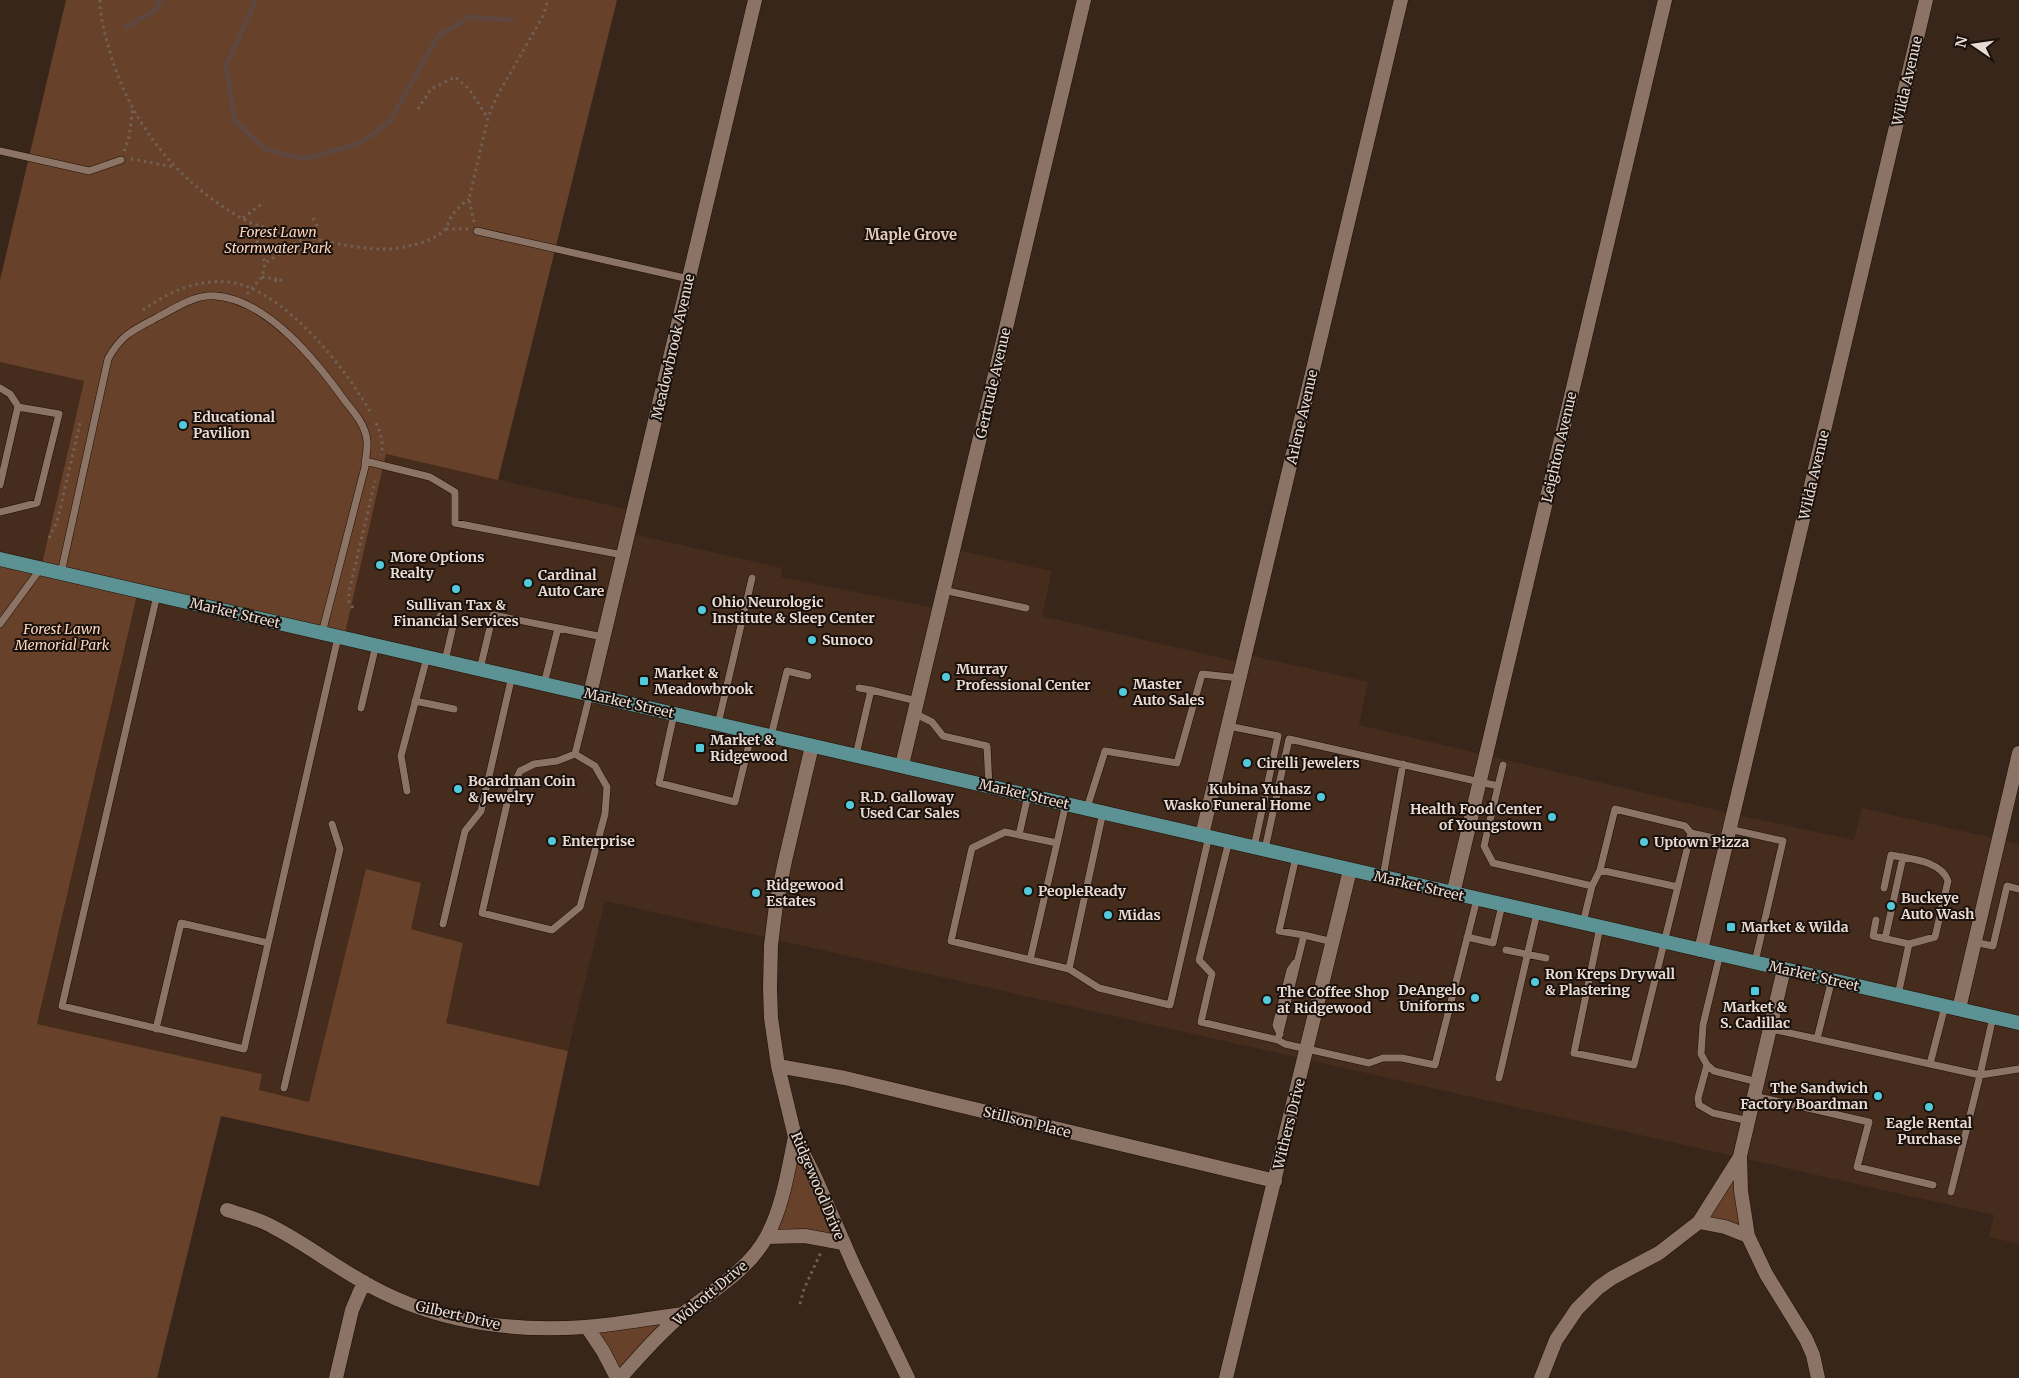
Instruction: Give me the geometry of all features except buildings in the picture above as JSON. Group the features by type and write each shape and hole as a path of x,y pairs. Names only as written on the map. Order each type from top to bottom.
{"main road":[{"name":"Market Street","path":"0,559 2019,1023"}],"street":[{"name":"Meadowbrook Avenue","path":"590,694 755,0"},
{"name":"Gertrude Avenue","path":"902,765 1084,0"},
{"name":"Arlene Avenue","path":"1206,836 1228,726 1401,0"},
{"name":"Leighton Avenue","path":"1453,894 1665,0"},
{"name":"Wilda Avenue","path":"1701,950 1926,0"},
{"name":"Ridgewood Drive","path":"812,746 779,887 771,945 770,995 778,1066 795,1137 816,1179 843,1243 908,1378"},
{"path":"1959,1009 2019,753"},
{"name":"Withers Drive","path":"1226,1378 1350,870"},
{"path":"1784,969 1740,1156 1741,1191 1748,1236 1766,1274 1806,1339 1813,1355 1818,1378"},
{"name":"Stillson Place","path":"778,1066 845,1078 1275,1181"},
{"name":"Wolcott Drive","path":"618,1378 683,1314 724,1284 751,1258 767,1237 780,1204 795,1137"},
{"path":"1541,1378 1556,1340 1577,1309 1598,1288 1626,1270 1659,1254 1699,1222 1740,1156"},
{"name":"Gilbert Drive","path":"227,1210 272,1226 342,1271 411,1304 469,1320 526,1328 587,1327 683,1314"},
{"path":"1699,1222 1725,1227 1748,1236"},
{"path":"767,1237 805,1236 843,1243"},
{"path":"336,1378 352,1310 364,1282"},
{"path":"587,1327 618,1378"}],"lane":[{"path":"0,151 89,171 121,160"},
{"path":"477,231 688,280"},
{"path":"60,573 108,358 116,343 133,330 196,298 215,296 242,302 272,321 320,365 359,419 367,440 365,461 322,633"},
{"path":"0,388 10,394 18,407 0,485"},
{"path":"0,512 37,503 59,414 18,407"},
{"path":"365,461 430,477 455,492 455,523 623,555"},
{"path":"0,624 41,568"},
{"path":"718,724 752,578"},
{"path":"944,590 1026,608"},
{"path":"158,595 62,1006 244,1050 338,636"},
{"path":"480,669 493,615 603,637"},
{"path":"440,616 453,626 445,661"},
{"path":"544,684 558,628"},
{"path":"361,708 376,645"},
{"path":"407,791 401,756 427,657"},
{"path":"771,736 787,671 808,676"},
{"path":"1087,808 1105,751 1176,763 1202,674 1240,678"},
{"path":"443,924 465,831 481,811 512,676"},
{"path":"859,688 871,690 916,707 943,736 987,746 989,786"},
{"path":"856,755 871,690"},
{"path":"575,754 590,694"},
{"path":"415,701 454,709"},
{"path":"674,714 659,783 735,802 752,732"},
{"path":"1228,726 1278,736 1259,848"},
{"path":"1259,848 1289,739 1498,786"},
{"path":"575,754 595,766 607,787 605,814 580,907 552,930 482,914 509,795 520,771 534,764 557,761 575,754"},
{"path":"1383,877 1402,764"},
{"path":"1503,765 1484,846 1493,863 1592,886"},
{"path":"1018,835 1028,794"},
{"path":"1030,960 1066,803"},
{"path":"1583,923 1592,886 1600,870 1614,809 1685,826 1690,833 1634,1066 1574,1053 1600,927"},
{"path":"1069,969 1103,812"},
{"path":"284,1088 340,849 332,824"},
{"path":"1057,844 1005,832 972,848 951,941 1069,969 1099,988 1170,1005 1206,836"},
{"path":"1690,833 1783,841 1756,962"},
{"path":"1229,841 1199,960 1212,974 1200,1022 1279,1037 1285,1044 1369,1063 1383,1058 1402,1058 1435,1065 1477,899"},
{"path":"1876,920 1873,936 1909,944 1935,937 1948,881 1946,875 1935,866 1891,855 1884,888"},
{"path":"1296,857 1279,930 1333,942"},
{"path":"1885,939 1903,857"},
{"path":"1600,870 1678,887"},
{"path":"1974,942 1993,946 2008,886 2019,889"},
{"path":"1467,938 1493,944 1502,905"},
{"path":"1499,1078 1537,913"},
{"path":"156,1028 181,923 268,943"},
{"path":"1279,1037 1304,935"},
{"path":"1898,995 1909,944"},
{"path":"1506,950 1546,958"},
{"path":"1720,954 1703,1025 1701,1054 1707,1065 1714,1071 1756,1089 1869,1122 1858,1167 1933,1185"},
{"path":"1817,1039 1832,979"},
{"path":"1930,1064 1945,1006"},
{"path":"1951,1192 1993,1017"},
{"path":"1771,1029 1980,1075 2019,1069"},
{"path":"1707,1065 1698,1098 1699,1105 1713,1113 1748,1121"}],"path":[{"path":"100,0 105,34 115,69 150,138 174,167 208,195 250,222 348,246 388,249 413,246 432,238 446,228 456,211 469,199"},
{"path":"446,228 477,231 469,199 488,118 496,98 543,16 548,0"},
{"path":"418,109 431,89 455,77 470,89 488,118"},
{"path":"133,107 129,137 121,160 130,159 174,167"},
{"path":"243,218 264,202"},
{"path":"313,218 317,226 315,238"},
{"path":"242,302 262,277 265,263 250,222"},
{"path":"265,263 306,237"},
{"path":"262,277 276,279"},
{"path":"138,314 175,291 196,284 215,281 236,283 273,301 314,335 362,397 382,435 383,445 349,592 349,602 353,608"},
{"path":"49,538 57,522 81,418"},
{"path":"800,1304 804,1289 819,1259"}],"shaded area":[{"path":"0,362 84,381 41,568 0,559"},
{"path":"386,454 634,511 629,533 782,568 781,577 939,609 953,549 1052,571 1042,616 1243,663 1245,654 1368,682 1359,725 1733,814 1854,840 1862,808 2019,844 2019,1244 1989,1237 1994,1215 605,901 568,1051 445,1023 463,943 411,929 366,870 310,1102 259,1090 262,1074 37,1024 138,591 344,638"}],"green space":[{"name":"Forest Lawn Stormwater Park","path":"66,0 617,0 498,480 386,454 344,638 138,591 37,1024 262,1074 259,1090 309,1102 366,869 421,883 411,929 463,943 446,1023 568,1051 539,1186 221,1116 157,1378 0,1378 0,559 41,568 84,381 0,362 0,280"},
{"path":"795,1137 843,1243 767,1237"},
{"path":"1740,1156 1748,1236 1699,1222"},
{"path":"683,1314 620,1378 587,1327"}],"waterway":[{"path":"126,27 155,10 161,0"},
{"path":"256,0 226,66 235,121 265,149 304,159 360,143 390,121 438,36 470,17 512,20"}],"place":[{"name":"Educational Pavilion","path":"183,425"},
{"name":"More Options Realty","path":"380,565"},
{"name":"Cardinal Auto Care","path":"528,583"},
{"name":"Sullivan Tax & Financial Services","path":"456,589"},
{"name":"Ohio Neurologic Institute & Sleep Center","path":"702,610"},
{"name":"Sunoco","path":"812,640"},
{"name":"Murray Professional Center","path":"946,677"},
{"name":"Market & Meadowbrook","path":"644,681"},
{"name":"Master Auto Sales","path":"1123,692"},
{"name":"Market & Ridgewood","path":"700,748"},
{"name":"Cirelli Jewelers","path":"1247,763"},
{"name":"Boardman Coin & Jewelry","path":"458,789"},
{"name":"Kubina Yuhasz Wasko Funeral Home","path":"1321,797"},
{"name":"R.D. Galloway Used Car Sales","path":"850,805"},
{"name":"Health Food Center of Youngstown","path":"1552,817"},
{"name":"Enterprise","path":"552,841"},
{"name":"Uptown Pizza","path":"1644,842"},
{"name":"PeopleReady","path":"1028,891"},
{"name":"Ridgewood Estates","path":"756,893"},
{"name":"Buckeye Auto Wash","path":"1891,906"},
{"name":"Midas","path":"1108,915"},
{"name":"Market & Wilda","path":"1731,927"},
{"name":"Ron Kreps Drywall & Plastering","path":"1535,982"},
{"name":"Market & S. Cadillac","path":"1755,991"},
{"name":"DeAngelo Uniforms","path":"1475,998"},
{"name":"The Coffee Shop at Ridgewood","path":"1267,1000"},
{"name":"The Sandwich Factory Boardman","path":"1878,1096"},
{"name":"Eagle Rental Purchase","path":"1929,1107"}],"district":[{"name":"Maple Grove","path":"911,235"}],"park label":[{"name":"Forest Lawn Memorial Park","path":"62,638"}]}
